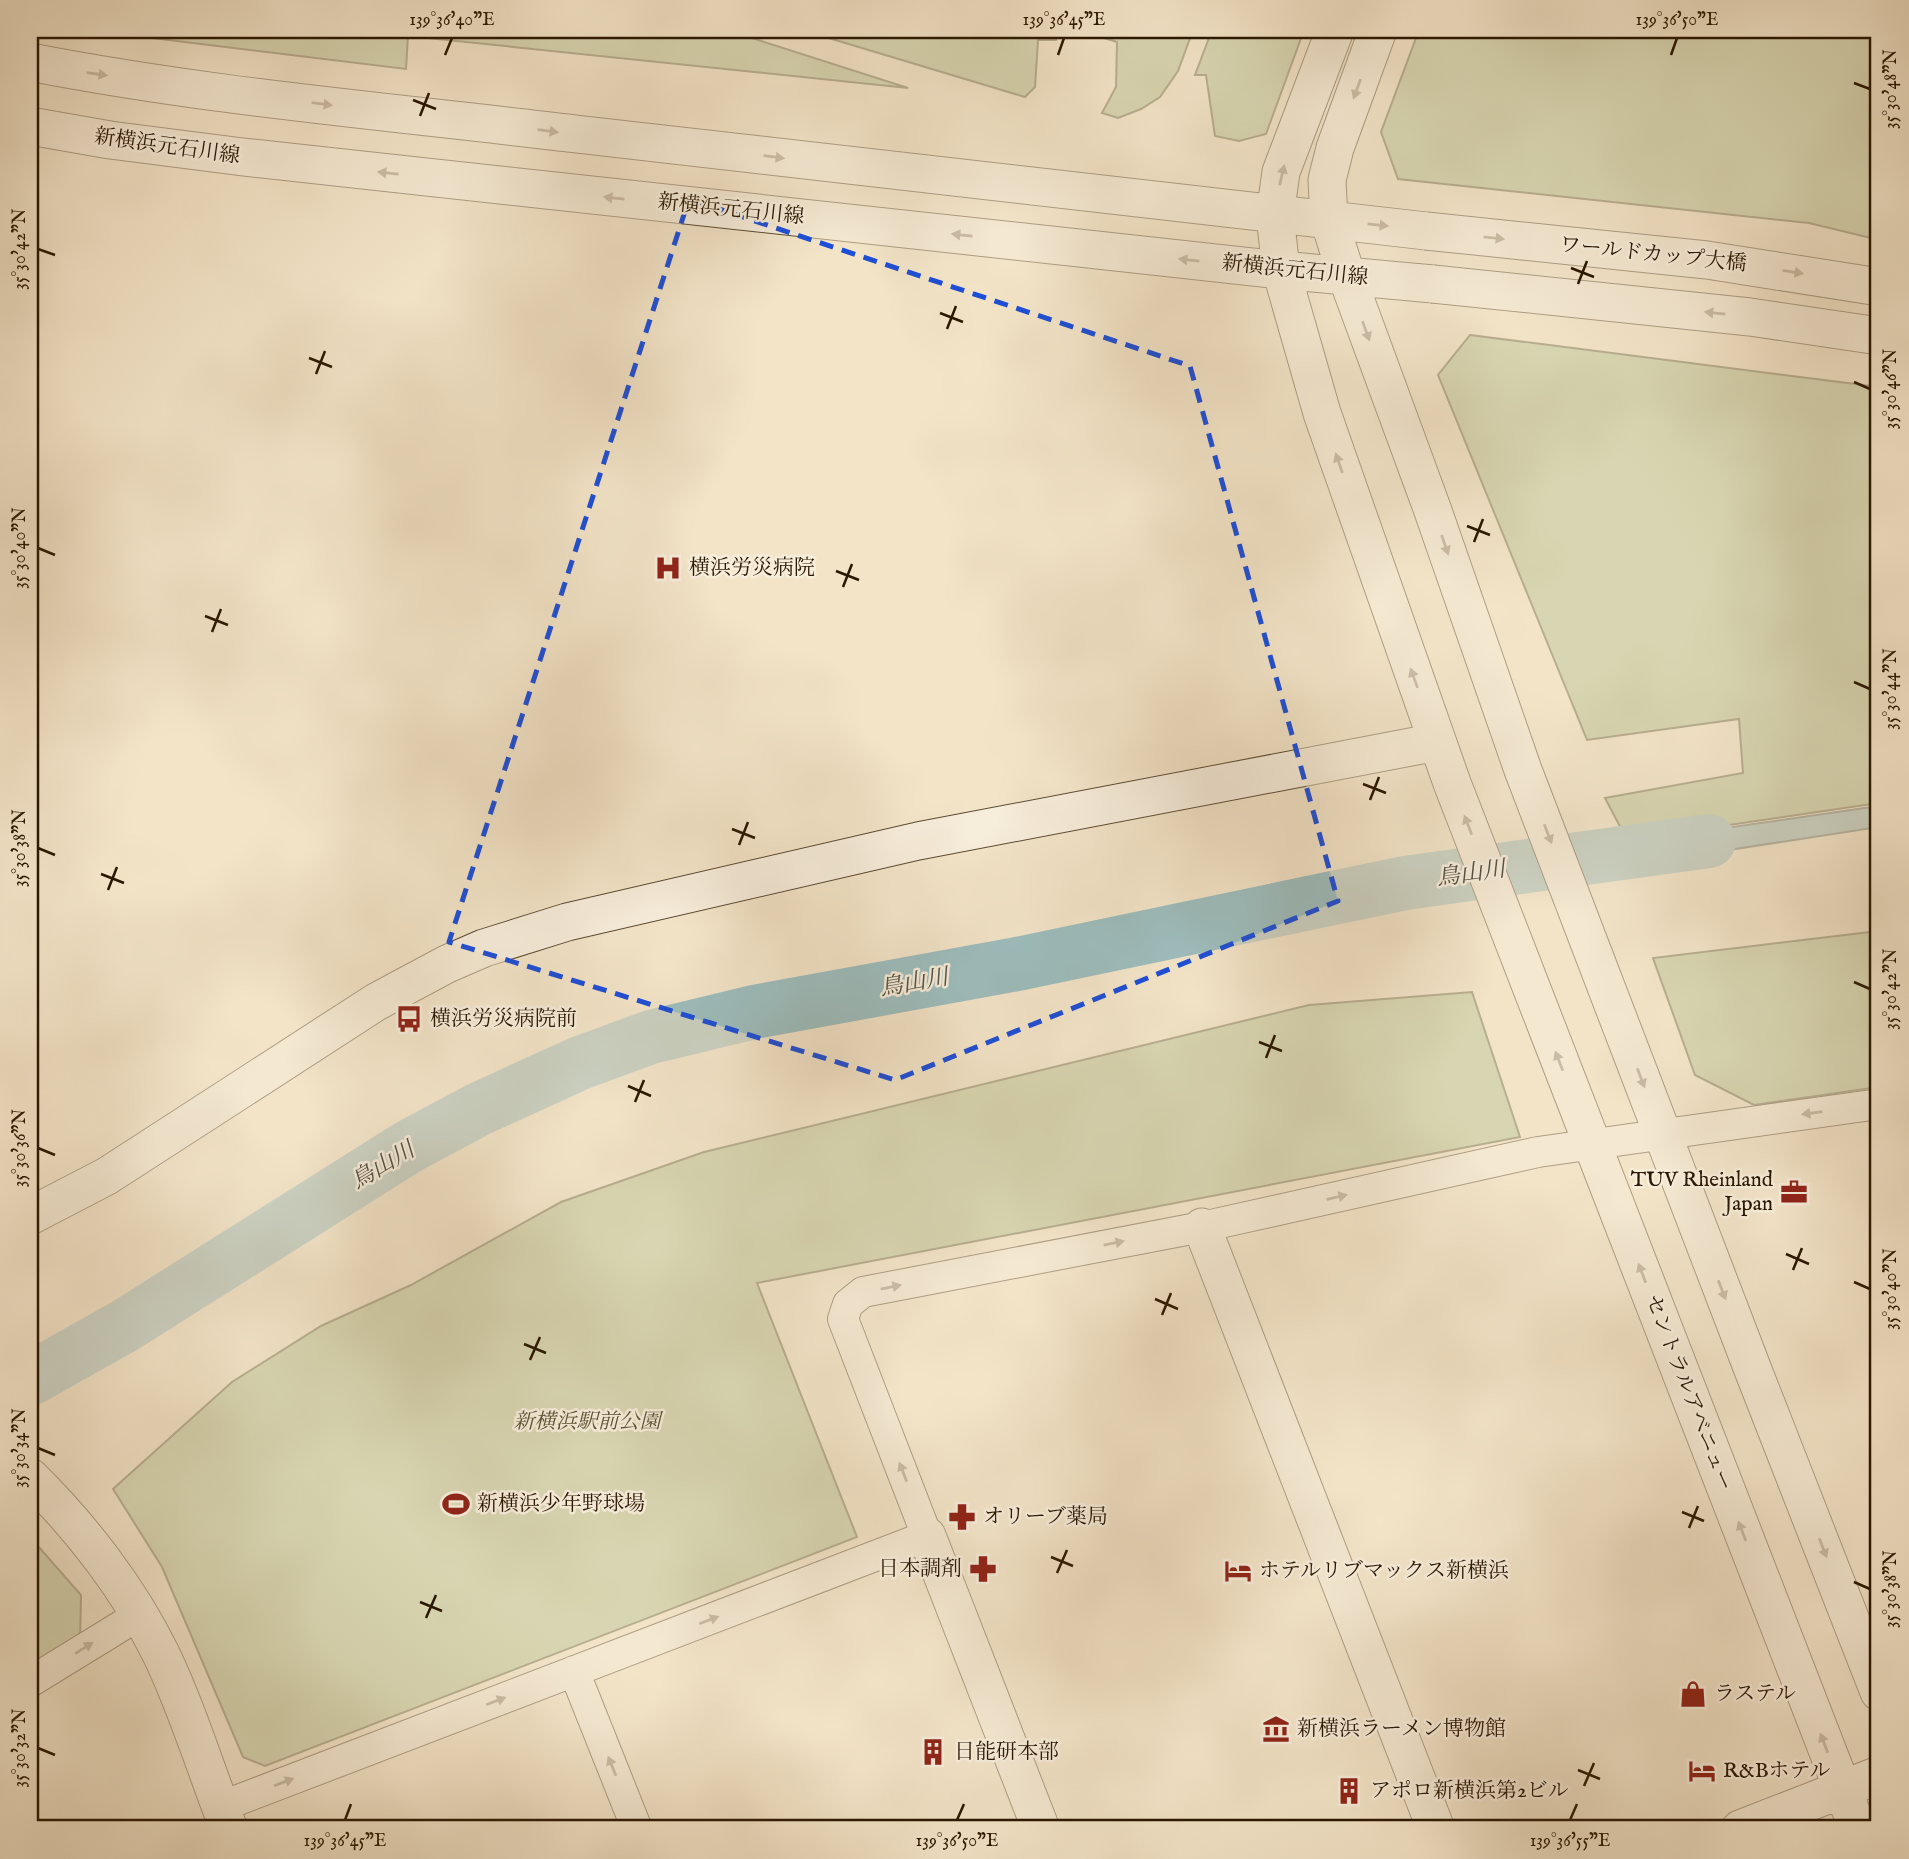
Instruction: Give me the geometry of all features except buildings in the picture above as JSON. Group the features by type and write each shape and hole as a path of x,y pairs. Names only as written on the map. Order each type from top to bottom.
{"street":[{"name":"セントラルアベニュー","path":"1335,30 1281,173 1275,215 1281,270 1326,426 1437,742 1518,958 1858,1829"},
{"path":"1378,30 1335,148 1327,180 1329,220 1346,276 1433,511 1523,770 1879,1692"},
{"path":"30,62 86,73 250,95 1329,220"},
{"name":"新横浜元石川線","path":"30,126 110,140 243,157 1281,270 1751,317 1879,336"},
{"name":"ワールドカップ大橋","path":"1329,220 1707,260 1879,287"},
{"path":"30,1216 107,1176 376,1002 484,947 567,922 918,841 1437,742"},
{"path":"1041,1829 843,1319 848,1304 863,1292 1202,1227 1538,1152 1879,1104"},
{"path":"1202,1227 1436,1829"},
{"path":"36,1484 80,1533 139,1615 160,1652 180,1696 224,1818 574,1671 927,1536"},
{"path":"30,1682 139,1615"},
{"path":"574,1671 637,1829"},
{"path":"1740,1829 1879,1775"}],"highlighted area":[{"path":"689,199 1190,366 1338,901 895,1080 449,942"}],"green space":[{"path":"87,30 727,30 908,88 408,36 406,69"},
{"path":"802,30 1057,30 1056,40 1038,40 1035,87 1025,97"},
{"path":"1105,30 1193,30 1178,71 1160,97 1141,109 1118,118 1102,113 1116,87 1117,42 1104,38"},
{"path":"1212,30 1304,30 1266,134 1239,141 1215,136 1206,75 1195,75"},
{"path":"1419,30 1879,30 1879,240 1809,223 1398,179 1381,132"},
{"path":"1470,335 1879,387 1879,803 1627,840 1605,798 1743,773 1739,719 1587,740 1438,375"},
{"path":"1879,931 1879,1087 1754,1105 1695,1075 1653,958"},
{"name":"新横浜駅前公園","path":"1472,992 1520,1137 757,1283 857,1537 265,1766 243,1757 162,1567 113,1489 232,1382 321,1326 411,1285 561,1202 704,1152 1309,1005"},
{"path":"30,1537 81,1595 80,1641 30,1671"}],"water":[{"path":"1879,806 1879,827 1637,864 1634,841"}],"waterway":[{"name":"鳥山川","path":"30,1379 126,1325 408,1147 479,1109 580,1063 651,1037 754,1012 1017,964 1405,883 1709,841"}],"place":[{"name":"横浜労災病院","path":"668,568"},
{"name":"横浜労災病院前","path":"409,1019"},
{"name":"TUV Rheinland Japan","path":"1794,1192"},
{"name":"新横浜少年野球場","path":"456,1504"},
{"name":"オリーブ薬局","path":"962,1517"},
{"name":"日本調剤","path":"983,1569"},
{"name":"ホテルリブマックス新横浜","path":"1238,1571"},
{"name":"ラステル","path":"1693,1694"},
{"name":"新横浜ラーメン博物館","path":"1276,1729"},
{"name":"日能研本部","path":"933,1752"},
{"name":"R&Bホテル","path":"1702,1771"},
{"name":"アポロ新横浜第2ビル","path":"1349,1791"}]}
